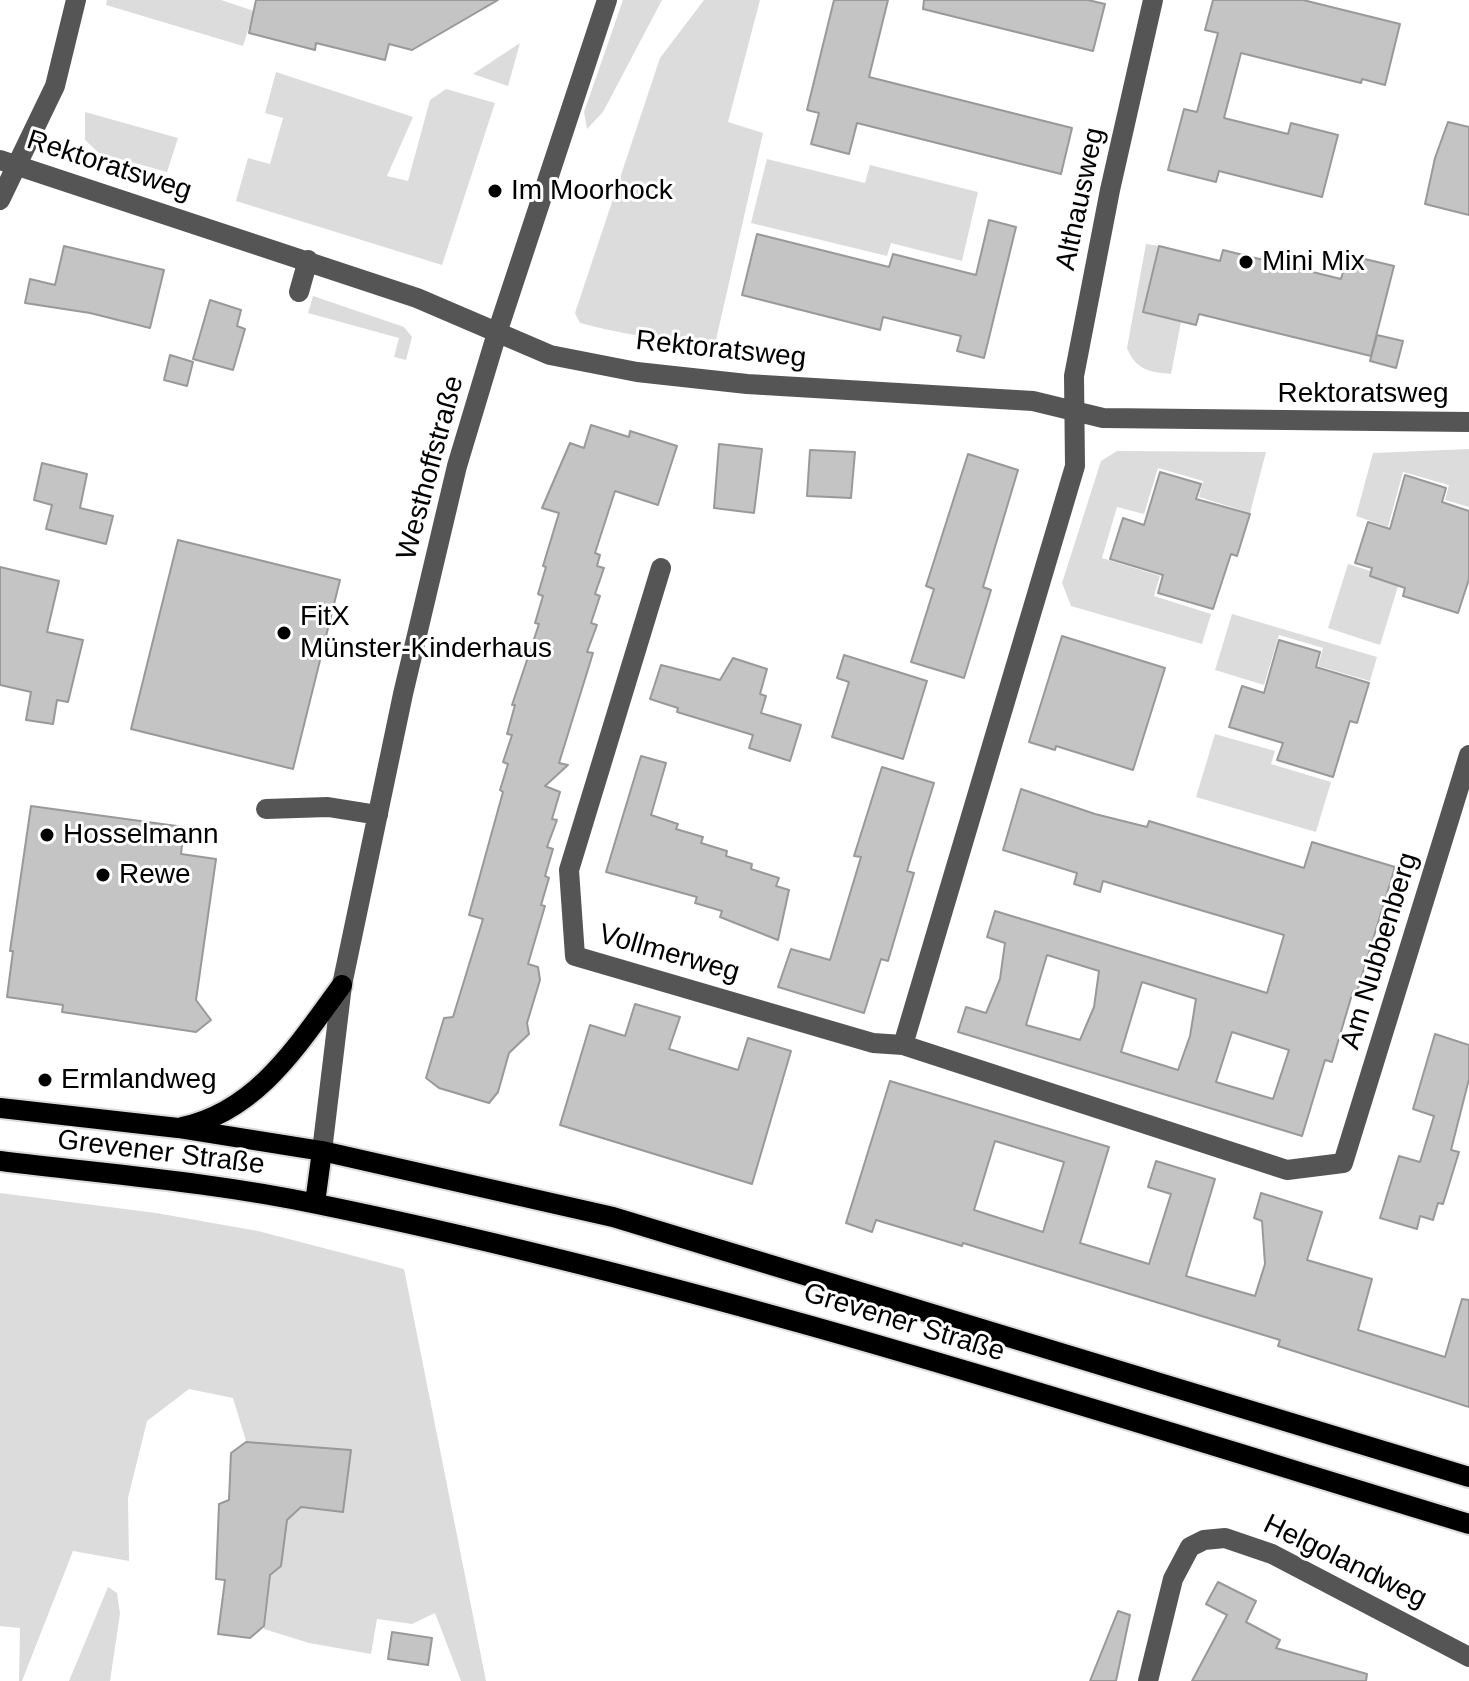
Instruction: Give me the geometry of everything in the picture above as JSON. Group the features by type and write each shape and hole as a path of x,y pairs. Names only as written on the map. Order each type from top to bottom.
{"main road":[{"path":"178,1128 232,1108 264,1084 342,985"},
{"name":"Grevener Straße","path":"0,1108 178,1128 322,1151 613,1217 1469,1477"},
{"path":"315,1203 322,1151"},
{"name":"Grevener Straße","path":"0,1161 315,1203 743,1304 1469,1524"}],"street":[{"path":"0,200 8,163 55,86 76,0"},
{"name":"Westhoffstraße","path":"322,1151 342,985 468,424 607,0"},
{"name":"Althausweg","path":"1075,411 1074,376 1110,190 1153,0"},
{"name":"Rektoratsweg","path":"8,163 417,298 550,355 637,372 747,384 1033,401 1103,418 1469,422"},
{"path":"299,292 308,260"},
{"path":"903,1045 1075,466 1075,411"},
{"name":"Vollmerweg","path":"661,568 569,870 575,956 873,1043 903,1045 1287,1170 1343,1163"},
{"name":"Am Nubbenberg","path":"1343,1163 1469,755"},
{"path":"266,809 328,807 378,815"},
{"name":"Helgolandweg","path":"1148,1681 1173,1579 1190,1547 1204,1540 1225,1538 1272,1554 1469,1657"}],"shaded area":[{"path":"107,0 221,0 254,11 243,46 106,5"},
{"path":"623,0 662,0 603,112 587,129 584,112"},
{"path":"704,0 760,0 728,122 763,133 716,340 647,337 580,323 575,313 660,58"},
{"path":"520,43 508,86 473,74"},
{"path":"276,72 413,117 387,176 408,181 430,100 446,89 495,103 442,265 236,201 248,158 270,164 283,118 265,113"},
{"path":"85,112 178,138 167,172 99,153 85,140"},
{"path":"767,159 865,183 870,165 978,192 962,261 891,243 887,256 751,223"},
{"path":"1146,244 1159,246 1143,311 1181,322 1171,374 1144,368 1127,348"},
{"path":"313,296 404,327 412,337 406,360 394,357 399,338 308,313"},
{"path":"1469,449 1469,507 1445,500 1449,485 1403,472 1388,527 1356,516 1373,453"},
{"path":"1117,451 1266,452 1250,513 1199,497 1203,481 1158,468 1144,514 1117,507 1102,558 1160,576 1154,596 1211,614 1202,644 1071,606 1062,583 1101,461"},
{"path":"1348,564 1400,580 1380,645 1328,628"},
{"path":"1232,614 1377,657 1370,681 1318,666 1323,648 1279,635 1264,685 1215,670"},
{"path":"1215,734 1275,751 1271,764 1331,782 1316,832 1196,797"},
{"path":"0,1193 156,1213 258,1231 404,1269 486,1681 461,1681 435,1613 412,1624 377,1619 371,1654 309,1643 264,1629 270,1575 281,1566 287,1520 301,1507 343,1512 346,1491 342,1481 348,1477 351,1451 331,1453 331,1448 328,1453 313,1451 313,1446 310,1451 295,1449 295,1443 293,1449 251,1444 246,1441 233,1398 189,1389 147,1421 128,1498 129,1561 73,1551 22,1681 19,1681 20,1628 0,1626"},
{"path":"108,1587 117,1593 120,1614 110,1681 69,1681"}],"building":[{"path":"256,0 498,0 412,50 389,44 385,60 316,43 315,50 249,33"},
{"path":"834,0 888,0 869,77 1072,128 1061,174 857,123 849,154 811,144 819,113 807,110"},
{"path":"924,0 1088,0 1105,4 1093,51 923,9"},
{"path":"1213,0 1303,0 1400,24 1385,85 1362,79 1361,83 1241,53 1224,118 1288,134 1291,123 1338,135 1322,197 1219,171 1216,182 1168,170 1184,109 1197,112 1218,33 1205,30"},
{"path":"1448,122 1469,127 1469,215 1425,204 1435,158"},
{"path":"989,220 1016,227 984,358 957,351 961,336 883,317 880,330 742,295 757,234 889,267 893,254 976,275"},
{"path":"64,246 164,270 150,328 90,313 25,303 30,279 55,285"},
{"path":"1159,246 1220,261 1223,250 1341,279 1348,255 1394,266 1371,356 1199,314 1196,325 1143,312"},
{"path":"210,300 241,310 237,326 245,329 233,370 193,359"},
{"path":"1377,335 1403,341 1396,368 1370,361"},
{"path":"170,355 193,362 187,386 164,380"},
{"path":"591,425 629,437 630,431 677,446 658,505 615,491 595,553 600,555 597,566 604,568 595,594 600,596 591,623 597,625 587,652 593,653 559,763 568,765 545,786 560,792 552,819 557,820 547,847 553,849 545,876 549,878 541,905 545,906 528,964 538,967 540,980 527,1023 529,1034 509,1053 498,1092 489,1103 439,1088 426,1078 444,1018 453,1017 483,919 469,915 503,792 500,790 508,764 503,762 512,735 507,734 515,705 512,705 539,624 535,623 543,596 538,594 546,567 543,566 559,513 542,508 570,443 584,448"},
{"path":"719,444 762,449 754,513 714,508"},
{"path":"810,450 855,452 851,498 807,496"},
{"path":"968,454 1018,470 983,587 991,590 964,678 911,662 934,589 926,586"},
{"path":"42,463 87,474 80,508 113,516 106,544 46,529 52,505 34,500"},
{"path":"1160,472 1201,484 1196,499 1250,514 1237,556 1231,554 1213,609 1158,593 1163,575 1110,559 1123,518 1144,525"},
{"path":"1405,475 1446,488 1442,502 1469,511 1469,579 1458,613 1403,596 1405,588 1370,576 1372,568 1355,563 1368,522 1390,529"},
{"path":"178,540 340,580 293,769 131,729"},
{"path":"0,567 59,581 47,632 83,640 68,702 57,700 53,724 26,720 31,692 0,685"},
{"path":"1062,636 1165,668 1133,770 1056,746 1055,750 1029,742"},
{"path":"1279,640 1320,652 1316,667 1369,683 1357,723 1350,721 1333,777 1277,760 1283,743 1229,727 1242,686 1264,693"},
{"path":"844,655 927,681 903,759 832,737 849,682 837,678"},
{"path":"733,658 767,669 760,694 766,696 761,713 801,725 790,761 749,748 753,735 677,712 678,708 650,699 661,665 720,680"},
{"path":"641,756 666,763 651,815 678,824 676,829 703,837 701,843 727,851 726,856 752,864 751,869 779,878 776,886 789,890 778,940 720,917 722,911 695,903 697,897 606,872"},
{"path":"882,767 934,783 907,871 914,873 888,961 881,959 864,1013 778,987 791,949 830,960 861,857 854,856"},
{"path":"1021,789 1095,814 1147,827 1149,821 1304,868 1312,842 1395,867 1357,992 1353,991 1332,1062 1325,1060 1302,1136 958,1032 966,1007 986,1013 1000,979 1005,943 987,937 995,911 1267,993 1284,935 1103,881 1100,892 1074,884 1077,873 1003,850","holes":["1047,955 1099,971 1094,1007 1080,1040 1026,1025","1142,982 1196,999 1190,1036 1178,1070 1121,1052","1232,1032 1289,1050 1273,1099 1216,1082"]},
{"path":"31,806 184,827 181,854 216,859 196,1000 211,1020 196,1032 62,1012 63,1005 7,997 13,951 10,951"},
{"path":"635,1004 680,1017 669,1049 738,1070 748,1038 791,1051 752,1184 560,1125 590,1025 625,1036"},
{"path":"1435,1034 1469,1045 1469,1079 1451,1150 1459,1152 1443,1204 1438,1203 1433,1220 1420,1216 1417,1229 1380,1218 1399,1156 1420,1162 1434,1116 1413,1109"},
{"path":"890,1081 1109,1147 1080,1243 1149,1264 1171,1194 1148,1187 1156,1161 1215,1179 1186,1276 1255,1296 1265,1264 1262,1221 1254,1218 1261,1193 1322,1212 1307,1260 1372,1279 1358,1330 1445,1357 1462,1299 1469,1300 1469,1407 1278,1346 1280,1340 963,1243 962,1246 876,1220 872,1232 846,1223","holes":["995,1141 1064,1162 1043,1232 974,1210"]},
{"path":"246,1442 351,1450 343,1512 301,1507 287,1520 281,1566 270,1575 264,1626 250,1638 218,1634 225,1580 216,1579 219,1504 229,1500 231,1453"},
{"path":"1218,1582 1256,1601 1246,1622 1280,1640 1276,1648 1367,1674 1366,1681 1192,1681 1227,1615 1206,1604"},
{"path":"1118,1611 1130,1615 1116,1681 1090,1681"},
{"path":"392,1632 432,1638 428,1665 388,1659"}],"place":[{"name":"Im Moorhock","path":"495,191"},
{"name":"Mini Mix","path":"1246,262"},
{"name":"FitX Münster-Kinderhaus","path":"284,633"},
{"name":"Hosselmann","path":"47,835"},
{"name":"Rewe","path":"103,875"},
{"name":"Ermlandweg","path":"45,1080"}]}
